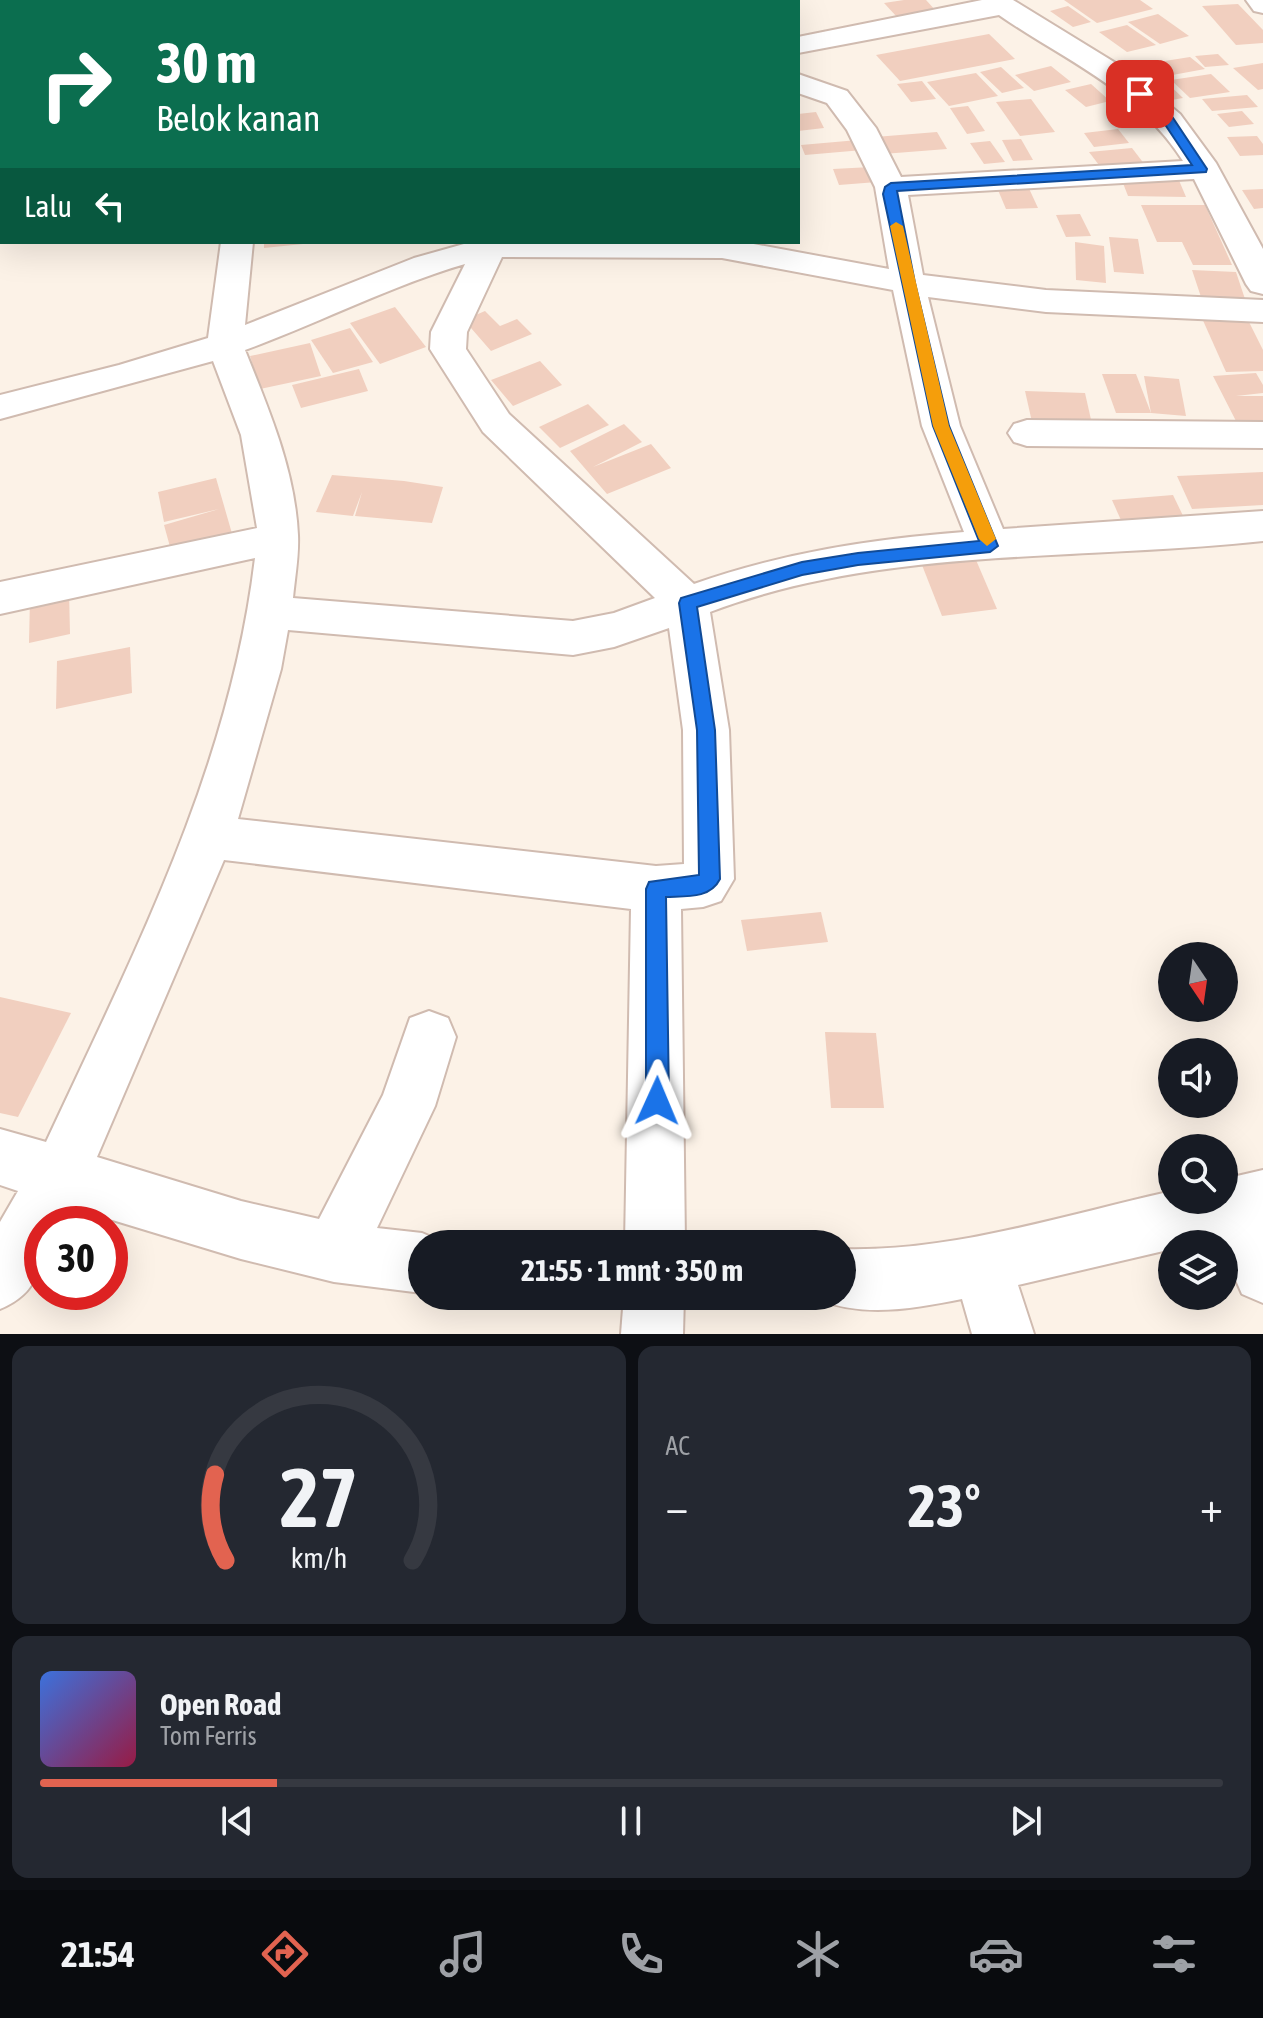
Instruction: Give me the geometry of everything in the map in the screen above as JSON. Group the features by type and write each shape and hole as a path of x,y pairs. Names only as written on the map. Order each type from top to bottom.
{"street":[{"path":"1259,0 1263,5"},
{"path":"800,45 1000,3 1156,106 1181,136 1241,235 1263,284"},
{"path":"800,84 837,97 861,128 891,187 908,283 941,426 990,546"},
{"path":"891,187 1201,169"},
{"path":"0,1279 60,1175 209,837 259,669 270,612 278,538 275,503 264,449 225,345 237,244"},
{"path":"209,837 656,889 703,885 709,879 706,730 687,603 496,423 448,349 449,332 491,244"},
{"path":"0,407 126,375 225,345 300,318 426,265 491,244 722,248 908,283 1046,301 1263,311"},
{"path":"1027,433 1263,435"},
{"path":"270,612 547,637 585,637 628,627 687,603 802,568 858,559 990,546 1135,539 1263,526"},
{"path":"0,598 278,538"},
{"path":"655,1230 658,1072 656,889"},
{"path":"334,1252 407,1106 429,1037"},
{"path":"0,1157 241,1230 334,1252 408,1261"},
{"path":"856,1280 982,1266 1248,1203 1263,1273"},
{"path":"982,1266 1003,1334"},
{"path":"652,1334 653,1310"}],"building":[{"path":"926,0 936,11 897,17 884,3"},
{"path":"1064,0 1140,0 1153,9 1097,23"},
{"path":"1238,4 1263,30 1263,43 1236,45 1202,6"},
{"path":"1068,6 1091,22 1073,27 1050,11"},
{"path":"1158,14 1189,36 1160,44 1128,22"},
{"path":"1127,25 1156,45 1127,52 1099,32"},
{"path":"989,34 1015,59 900,81 876,55"},
{"path":"1218,54 1229,65 1205,67 1195,56"},
{"path":"1190,57 1205,69 1167,76 1152,63"},
{"path":"1263,63 1263,89 1258,90 1233,68"},
{"path":"1051,66 1071,82 1034,91 1015,75"},
{"path":"1001,67 1024,88 1002,93 980,72"},
{"path":"976,73 998,96 949,106 927,82"},
{"path":"1211,74 1230,92 1190,98 1171,80"},
{"path":"1163,79 1183,98 1166,101 1147,81"},
{"path":"922,81 936,99 911,102 897,84"},
{"path":"1091,84 1110,101 1086,107 1065,90"},
{"path":"1247,95 1258,107 1212,111 1202,99"},
{"path":"1031,99 1055,132 1020,136 996,102"},
{"path":"968,106 985,131 967,134 950,108"},
{"path":"1242,111 1254,124 1229,127 1217,114"},
{"path":"816,112 824,128 800,131 800,114"},
{"path":"1118,129 1129,143 1094,147 1084,133"},
{"path":"937,132 947,149 883,154 875,137"},
{"path":"1257,136 1263,144 1263,155 1240,156 1227,137"},
{"path":"1021,139 1033,160 1013,161 1002,140"},
{"path":"858,140 863,150 805,155 801,145"},
{"path":"990,141 1005,162 984,164 970,143"},
{"path":"1132,148 1145,165 1102,169 1089,152"},
{"path":"871,167 877,182 839,185 833,169"},
{"path":"1121,178 1178,178 1186,197 1128,196"},
{"path":"1026,182 1038,208 1006,209 995,183"},
{"path":"1263,189 1263,208 1254,209 1242,190"},
{"path":"1141,205 1205,205 1232,265 1193,265 1182,242 1157,242"},
{"path":"1080,214 1091,236 1066,237 1056,215"},
{"path":"1109,237 1138,239 1144,274 1114,272"},
{"path":"1075,242 1104,246 1106,283 1076,280"},
{"path":"264,244 303,244 264,248"},
{"path":"1192,270 1236,272 1245,299 1201,297"},
{"path":"395,307 426,347 380,364 350,323"},
{"path":"485,311 500,326 517,319 532,334 491,351 464,320"},
{"path":"1201,316 1246,316 1263,350 1263,371 1226,372"},
{"path":"350,328 373,362 333,373 311,340"},
{"path":"310,343 321,376 260,389 250,356"},
{"path":"540,361 562,385 513,406 491,380"},
{"path":"359,369 368,391 301,408 292,385"},
{"path":"1256,373 1263,385 1263,393 1236,396 1263,396 1263,420 1236,421 1213,376"},
{"path":"1102,374 1136,374 1151,413 1116,413"},
{"path":"1144,376 1179,379 1186,416 1151,413"},
{"path":"1025,391 1085,393 1092,424 1032,422"},
{"path":"588,404 609,425 560,448 539,427"},
{"path":"624,424 642,442 593,467 651,444 671,468 607,494 570,451"},
{"path":"1263,472 1263,505 1192,509 1177,476"},
{"path":"332,475 443,487 432,523 355,516 362,492 353,516 316,512"},
{"path":"216,478 233,537 172,554 164,525 219,509 164,522 158,492"},
{"path":"1173,495 1186,522 1124,527 1112,500"},
{"path":"973,553 997,609 942,616 920,560"},
{"path":"69,590 70,634 29,643 30,598"},
{"path":"130,647 132,693 56,709 57,661"},
{"path":"821,912 828,942 747,951 741,920"},
{"path":"0,997 71,1013 18,1117 0,1113"},
{"path":"825,1032 876,1033 884,1108 831,1108"}],"slow traffic":[{"path":"896,226 941,426 987,539"}],"route":[{"path":"657,1101 656,889 703,885 709,879 706,730 687,603 802,568 858,559 990,546 941,426 908,283 891,187 1017,177 1201,169 1166,117 1140,94"}]}
